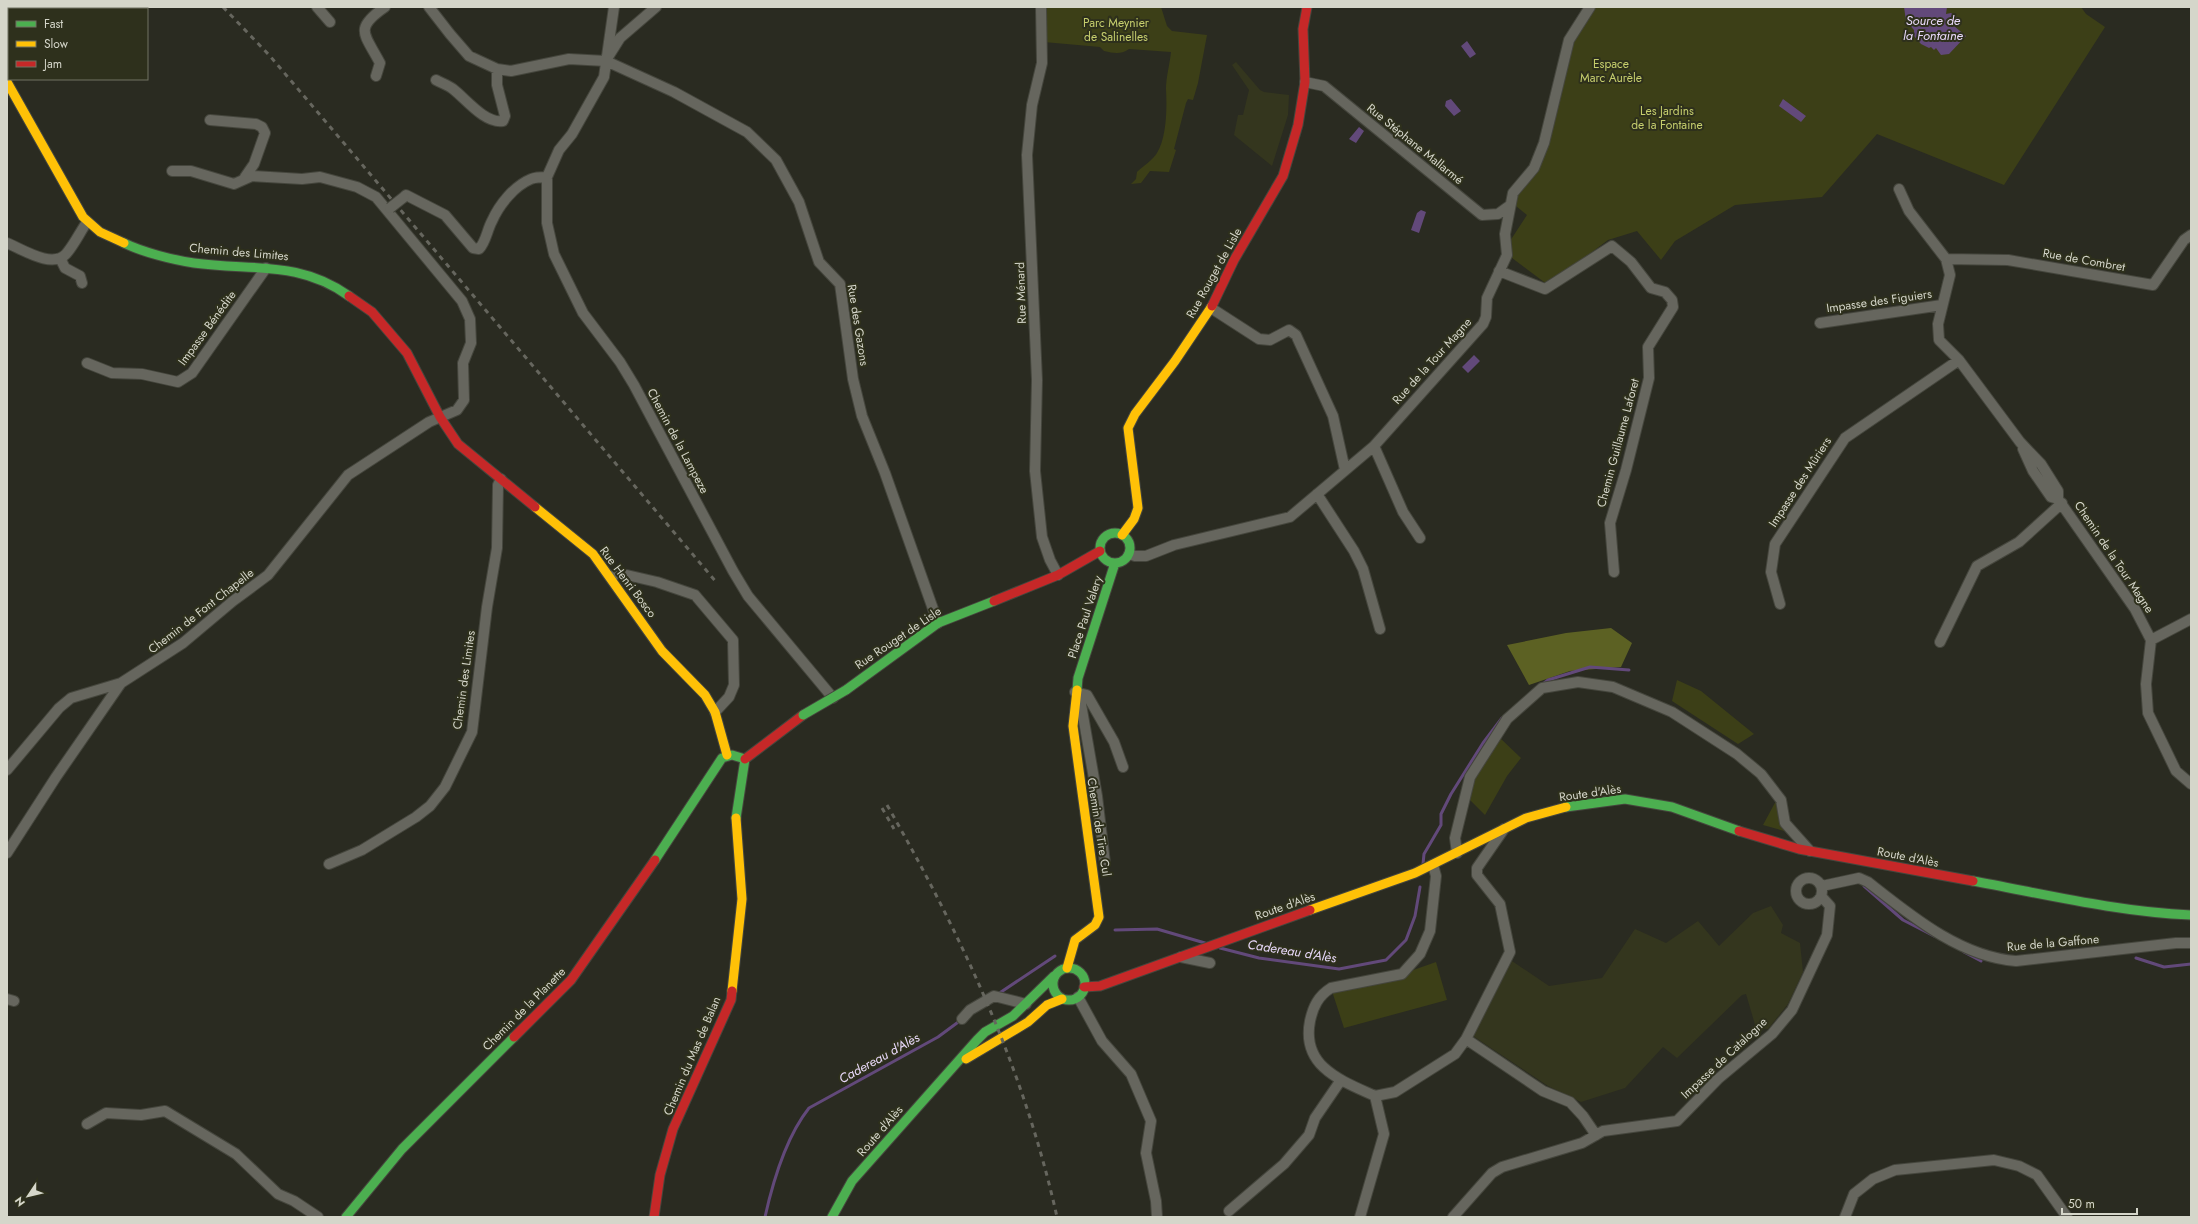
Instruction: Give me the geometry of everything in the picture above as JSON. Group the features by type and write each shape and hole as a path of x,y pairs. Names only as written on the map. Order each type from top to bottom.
{"street":[{"path":"317,7 330,22"},
{"path":"376,76 380,63 364,36 366,24 371,16 385,7"},
{"path":"429,7 469,56 497,69 511,71 569,59 606,61"},
{"path":"389,209 406,195 445,216 473,248 478,249 483,245 491,222 502,204 532,179 547,177 559,150 572,134 604,77 614,7"},
{"path":"606,61 620,38 656,7"},
{"name":"Rue Ménard","path":"1041,7 1042,64 1032,105 1027,155 1037,380 1035,471 1042,537 1050,560 1058,575"},
{"name":"Rue Rouget de Lisle","path":"1122,535 1134,519 1138,508 1128,428 1134,414 1175,361 1211,308 1234,260 1283,176 1298,125 1304,82 1303,29 1308,7"},
{"name":"Rue de la Tour Magne","path":"1129,554 1146,556 1174,545 1290,517 1374,446 1483,324 1486,318 1487,298 1507,256 1505,234 1509,206 1513,193 1534,168 1542,149 1569,40 1590,7"},
{"name":"Rue des Gazons","path":"606,61 674,92 747,132 776,160 800,202 819,262 840,284 853,379 862,416 886,473 938,623"},
{"path":"436,80 452,88 487,117 497,122 503,121 505,116 497,85 497,69"},
{"name":"Chemin des Limites","path":"7,82 87,222 100,232 128,245 162,256 193,263 293,270 333,284 372,312 407,353 440,417"},
{"name":"Rue Stéphane Mallarmé","path":"1304,82 1324,86 1482,215 1498,214 1509,206"},
{"path":"172,171 191,171 234,184 245,177 254,164 265,133 262,127 256,124 210,120"},
{"name":"Chemin de Font Chapelle","path":"7,853 56,777 121,683 183,643 233,601 268,575 348,475 440,417 457,410 464,400 463,364 471,343 470,319 462,301 389,209 370,193 357,187 320,177 302,179 252,176 245,177"},
{"name":"Chemin de la Lampeze","path":"547,177 547,223 554,254 583,312 627,374 732,571 748,596 833,698"},
{"name":"Chemin de la Tour Magne","path":"1899,190 1909,211 1946,259 1950,275 1938,324 1939,340 1959,360 2020,442 2033,472 2051,497 2060,501 2135,609 2151,640"},
{"path":"7,243 43,258 53,260 60,258 65,254 87,222"},
{"name":"Rue de Combret","path":"1946,259 2008,260 2153,285 2184,240 2191,235"},
{"name":"Chemin Guillaume Laforet","path":"1499,271 1546,289 1612,246 1631,262 1651,288 1665,292 1672,300 1673,307 1648,346 1649,378 1626,470 1610,524 1614,572"},
{"path":"60,258 64,268 80,276 82,283"},
{"name":"Impasse Bénédite","path":"87,363 112,373 142,374 178,382 192,373 266,268"},
{"name":"Impasse des Figuiers","path":"1820,323 1942,305"},
{"path":"1211,308 1259,339 1270,340 1289,330 1296,335 1333,416 1345,470"},
{"name":"Impasse des Mûriers","path":"1780,604 1771,572 1775,544 1845,438 1959,360"},
{"name":"Rue Henri Bosco","path":"440,417 458,444 593,554 611,577 662,651 706,695 715,712 727,755"},
{"path":"1374,446 1403,512 1420,538"},
{"name":"Chemin des Limites","path":"329,864 362,850 416,818 430,806 445,787 472,732 487,607 497,548 498,485 501,480"},
{"path":"1316,494 1354,552 1363,569 1380,629"},
{"path":"1940,642 1977,566 2020,542 2060,501"},
{"path":"1114,533 1122,535 1129,545 1129,554 1123,561 1115,563 1105,560 1100,551 1101,543 1106,536 1114,533"},
{"name":"Rue Rouget de Lisle","path":"745,759 803,715 846,690 938,623 1058,575 1100,551"},
{"name":"Place Paul Valery","path":"1078,678 1115,563"},
{"path":"611,577 618,573 657,582 696,595 733,640 734,685 729,697 715,712"},
{"path":"2191,619 2151,640 2146,684 2148,713 2176,771 2191,784"},
{"name":"Chemin de Tire Cul","path":"1068,968 1075,940 1095,925 1099,917 1100,910 1073,726 1075,692 1078,678"},
{"path":"1457,853 1455,838 1470,777 1508,719 1542,688 1578,682 1613,687 1672,712 1737,754 1760,774 1781,800 1785,823 1810,851"},
{"path":"7,770 59,708 71,698 121,683"},
{"path":"1075,692 1087,695 1114,742 1123,767"},
{"path":"1075,692 1081,704 1097,796 1105,863"},
{"path":"727,755 745,759"},
{"name":"Chemin de la Planette","path":"346,1217 402,1148 571,980 666,844 722,758 727,755"},
{"name":"Chemin du Mas de Balan","path":"654,1217 660,1175 673,1130 730,1000 742,899 735,822 745,759"},
{"name":"Route d'Alès","path":"1084,987 1100,986 1221,941 1405,876 1433,865 1526,818 1564,807 1625,799 1672,807 1758,838 1810,851 2094,903 2165,914 2191,915"},
{"path":"1433,865 1436,876 1430,931 1420,954 1402,974 1331,988 1317,1001 1308,1033 1310,1048 1326,1071 1375,1096 1395,1092 1428,1073 1455,1054 1466,1039 1510,952 1500,904 1477,876 1476,868 1504,829"},
{"path":"1808,877 1816,879 1822,886 1821,896 1816,902 1808,904 1798,898 1796,890 1798,883 1808,877"},
{"name":"Rue de la Gaffone","path":"1822,886 1859,878 1868,882 1949,939 1986,956 2003,960 2016,961 2176,943 2191,943"},
{"name":"Impasse de Catalogne","path":"1453,1217 1492,1173 1502,1167 1582,1143 1603,1131 1677,1121 1718,1079 1772,1034 1792,1010 1827,935 1830,906 1821,896"},
{"path":"1184,955 1210,963"},
{"path":"1068,968 1080,973 1084,987 1078,997 1070,1000 1062,999 1058,996 1053,986 1054,976 1062,969 1068,968"},
{"name":"Route d'Alès","path":"832,1217 852,1181 985,1032 1002,1024 1026,1004 1054,976"},
{"path":"962,1019 970,1010 994,996 1026,1004"},
{"path":"1078,997 1102,1041 1131,1074 1150,1121 1146,1154 1156,1201 1157,1217"},
{"name":"Route d'Alès","path":"954,1066 1028,1022 1046,1006 1062,999"},
{"path":"1466,1039 1544,1091 1570,1102 1583,1116 1596,1135"},
{"path":"1229,1211 1284,1164 1309,1135 1315,1118 1341,1080"},
{"path":"1360,1217 1384,1134 1375,1096"},
{"path":"87,1124 106,1114 141,1115 166,1111 236,1154 278,1194 294,1200 318,1217"},
{"path":"1845,1217 1854,1194 1873,1179 1895,1170 1994,1160 2019,1166 2037,1175 2066,1217"}],"shaded area":[{"path":"1236,62 1260,90 1264,92 1289,95 1288,115 1272,166 1234,135 1238,115 1243,115 1249,90 1232,65"},
{"path":"1771,906 1783,925 1781,933 1800,943 1803,972 1788,1004 1768,1029 1756,1028 1746,994 1742,995 1677,1058 1663,1047 1625,1088 1581,1102 1548,1086 1473,1036 1512,961 1549,986 1602,978 1635,929 1666,943 1698,921 1719,946 1753,913"}],"green space":[{"name":"Parc Meynier de Salinelles","path":"1044,7 1161,7 1167,26 1172,31 1207,35 1198,83 1193,100 1188,99 1186,103 1174,149 1176,150 1169,172 1150,171 1141,183 1131,184 1136,179 1137,172 1155,156 1163,139 1166,113 1166,84 1171,52 1129,49 1120,53 1114,53 1104,51 1100,47 1044,42"},
{"name":"Les Jardins de la Fontaine","path":"1594,7 2081,7 2086,14 2105,27 2004,185 1877,134 1822,197 1735,205 1675,241 1661,260 1637,231 1608,240 1548,285 1512,258 1510,241 1527,215 1516,206 1516,194 1536,170 1576,34"},
{"path":"1611,628 1632,643 1621,667 1570,671 1529,685 1507,645 1566,633"},
{"path":"1677,680 1701,691 1754,734 1738,744 1672,701"},
{"path":"1500,738 1521,758 1507,776 1485,815 1466,796 1484,758"},
{"path":"1777,799 1791,833 1763,825"},
{"path":"1436,962 1447,1000 1344,1028 1331,988 1402,974"}],"water":[{"name":"Source de la Fontaine","path":"1904,7 1947,7 1946,14 1951,13 1958,18 1954,26 1966,36 1949,54 1941,55 1936,48 1934,50 1931,47 1929,48 1921,44 1914,36 1914,30 1906,21"},
{"path":"1467,41 1476,54 1470,58 1461,46"},
{"path":"1451,99 1461,111 1454,116 1445,106 1446,101"},
{"path":"1783,99 1806,116 1801,122 1779,106"},
{"path":"1359,127 1364,131 1356,143 1349,139"},
{"path":"1421,210 1426,212 1419,233 1411,230 1417,213"},
{"path":"1474,355 1480,361 1468,373 1462,367"}],"waterway":[{"name":"Cadereau d'Alès","path":"1543,684 1548,680 1590,667 1629,670"},
{"name":"Cadereau d'Alès","path":"1423,864 1424,854 1441,825 1441,814 1451,794 1483,743 1502,718"},
{"name":"Cadereau d'Alès","path":"1864,886 1903,920 1934,936"},
{"name":"Cadereau d'Alès","path":"1220,948 1259,958 1339,969 1386,960 1406,940 1415,916 1420,887"},
{"name":"Cadereau d'Alès","path":"1115,930 1157,929 1205,943"},
{"name":"Cadereau d'Alès","path":"1964,952 1981,961"},
{"name":"Cadereau d'Alès","path":"998,994 1055,956"},
{"name":"Cadereau d'Alès","path":"2136,958 2164,967 2191,964"},
{"name":"Cadereau d'Alès","path":"765,1217 781,1160 794,1132 809,1108 938,1037 961,1020"}],"railway":[{"path":"223,7 270,56 717,583"},
{"path":"887,805 941,904 988,1005 1027,1109 1043,1162 1057,1217"},
{"path":"882,808 894,829"}],"traffic: fast":[{"path":"124,243 167,258 186,262 255,267 293,272 312,277 349,296"},
{"path":"1115,533 1126,537 1130,548 1126,559 1115,563 1104,559 1100,548 1104,537 1115,533"},
{"path":"1077,690 1078,678 1115,563"},
{"path":"846,690 938,623 994,601"},
{"path":"803,715 846,690"},
{"path":"655,860 722,758 732,755 745,759"},
{"path":"736,818 745,759"},
{"path":"1566,807 1625,799 1672,807 1739,831"},
{"path":"1973,881 2109,906 2191,915"},
{"path":"1066,968 1072,968 1082,975 1085,984 1084,990 1078,997 1072,1000 1066,1000 1056,993 1053,987 1053,981 1060,971 1066,968"},
{"path":"832,1217 852,1181 977,1040 985,1032 1013,1016 1054,976"},
{"path":"346,1217 402,1149 514,1037"}],"traffic: slow":[{"path":"7,82 83,217 100,232 124,243"},
{"path":"1122,535 1134,519 1138,508 1128,428 1135,414 1175,361 1212,306"},
{"path":"535,507 593,554 662,651 705,695 715,712 727,755"},
{"path":"1067,968 1075,940 1095,925 1099,917 1073,726 1077,690"},
{"path":"1310,910 1415,873 1526,818 1566,807"},
{"path":"732,991 742,899 736,818"},
{"path":"966,1059 1028,1022 1047,1005 1062,999"}],"traffic: jam":[{"path":"1212,306 1234,260 1283,176 1298,125 1305,82 1303,29 1307,7"},
{"path":"349,296 372,312 407,353 440,417 458,444 535,507"},
{"path":"994,601 1058,575 1100,551"},
{"path":"745,759 803,715"},
{"path":"1739,831 1799,849 1973,881"},
{"path":"514,1037 571,980 655,860"},
{"path":"1084,987 1100,986 1310,910"},
{"path":"654,1217 660,1175 673,1129 731,1000 732,991"}],"park label":[{"name":"Espace Marc Aurèle","path":"1611,71"}]}
